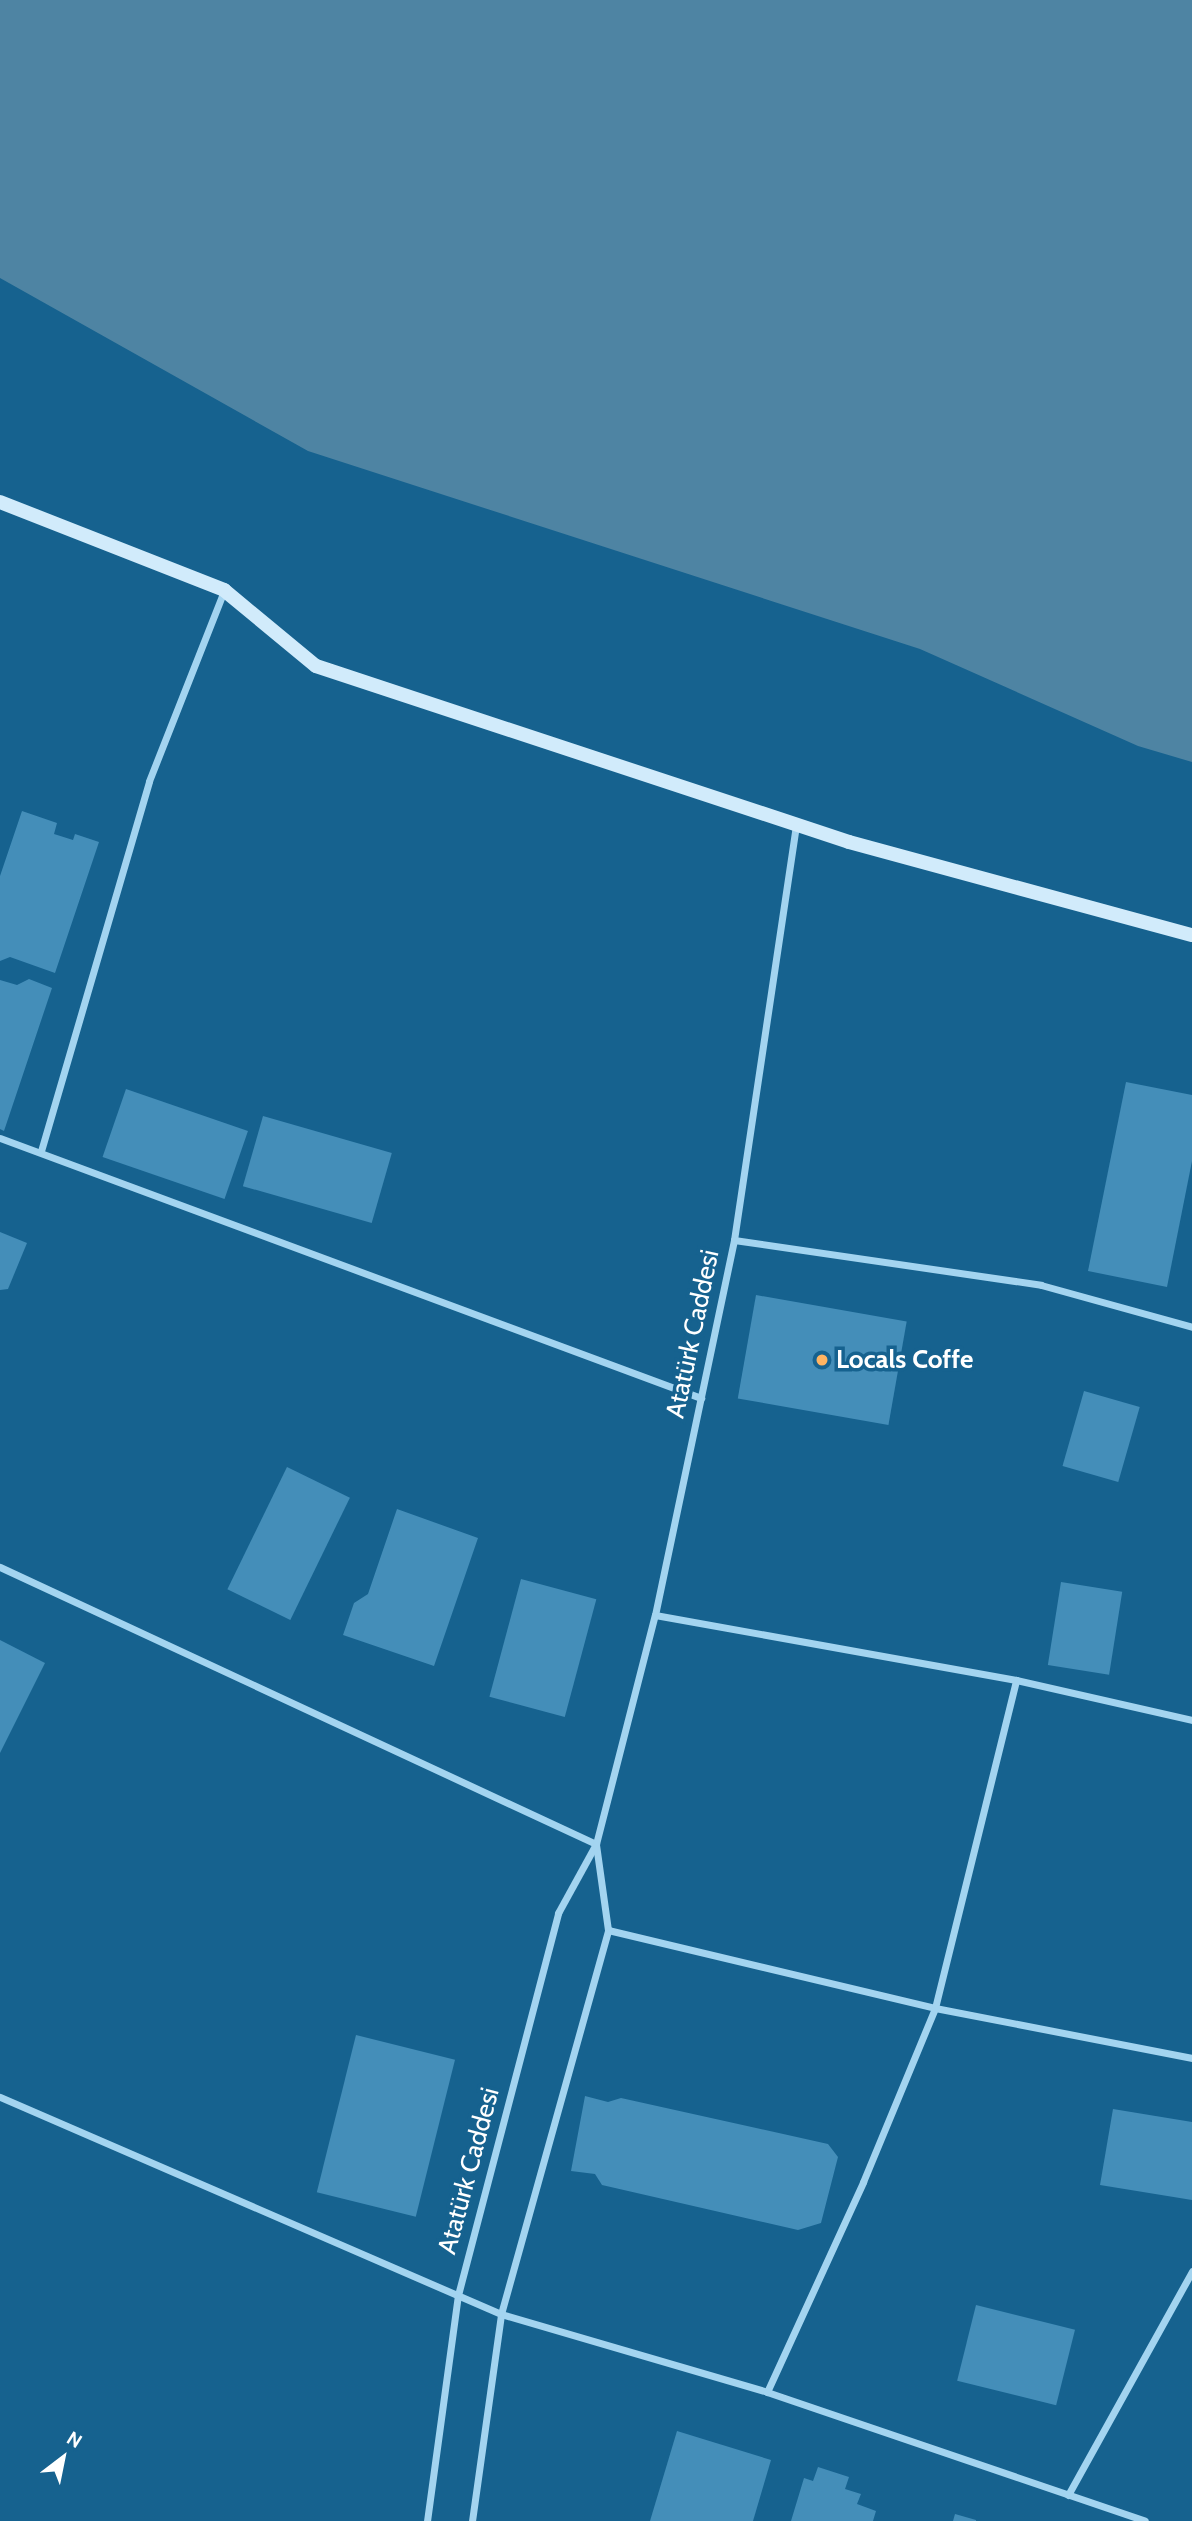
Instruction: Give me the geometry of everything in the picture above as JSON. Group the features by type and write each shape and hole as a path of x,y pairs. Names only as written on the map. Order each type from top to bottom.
{"street":[{"path":"0,502 224,590 316,666 862,846 1192,935"},
{"path":"41,1151 149,781 224,590"},
{"name":"Atatürk Caddesi","path":"427,2521 458,2295 558,1913 596,1844 655,1615 734,1240 796,825"},
{"path":"0,1138 701,1398"},
{"path":"734,1240 1041,1285 1192,1327"},
{"path":"0,1567 596,1844"},
{"path":"655,1615 1016,1680 1192,1720"},
{"path":"767,2392 863,2182 936,2008 1016,1680"},
{"name":"Atatürk Caddesi","path":"471,2521 501,2314 608,1930 596,1844"},
{"path":"608,1930 936,2008 1192,2058"},
{"path":"0,2096 501,2314 767,2392 1145,2521"},
{"path":"1068,2495 1192,2271"}],"water":[{"path":"0,0 1192,0 1192,762 1138,746 920,649 308,451 0,278"}],"building":[{"path":"22,811 57,823 54,834 73,840 75,834 99,842 55,973 10,957 0,961 0,876"},
{"path":"29,979 52,988 4,1131 0,1129 0,980 17,985"},
{"path":"1126,1082 1192,1095 1192,1161 1167,1287 1088,1271"},
{"path":"126,1089 248,1131 225,1199 103,1157"},
{"path":"263,1116 392,1153 372,1223 243,1186"},
{"path":"0,1232 27,1243 8,1289 0,1290"},
{"name":"Locals Coffe","path":"756,1295 907,1322 888,1425 738,1398"},
{"path":"1084,1391 1140,1407 1118,1482 1063,1466"},
{"path":"287,1467 350,1498 290,1620 227,1589"},
{"path":"397,1509 478,1538 434,1666 343,1635 354,1603 368,1594"},
{"path":"521,1579 596,1599 565,1717 489,1697"},
{"path":"1061,1582 1122,1592 1109,1675 1048,1665"},
{"path":"0,1640 45,1663 0,1753"},
{"path":"356,2035 455,2060 416,2217 317,2192"},
{"path":"585,2096 608,2102 621,2098 828,2144 838,2157 821,2223 798,2230 602,2185 595,2174 571,2171"},
{"path":"1113,2109 1192,2122 1192,2200 1100,2185"},
{"path":"976,2305 1075,2330 1056,2405 957,2381"},
{"path":"677,2431 771,2460 753,2521 650,2521"},
{"path":"818,2467 849,2477 845,2489 861,2494 857,2504 876,2511 873,2521 791,2521 804,2478 813,2481"},
{"path":"955,2514 976,2520 976,2521 953,2521"}],"place":[{"name":"Locals Coffe","path":"822,1360"}]}
